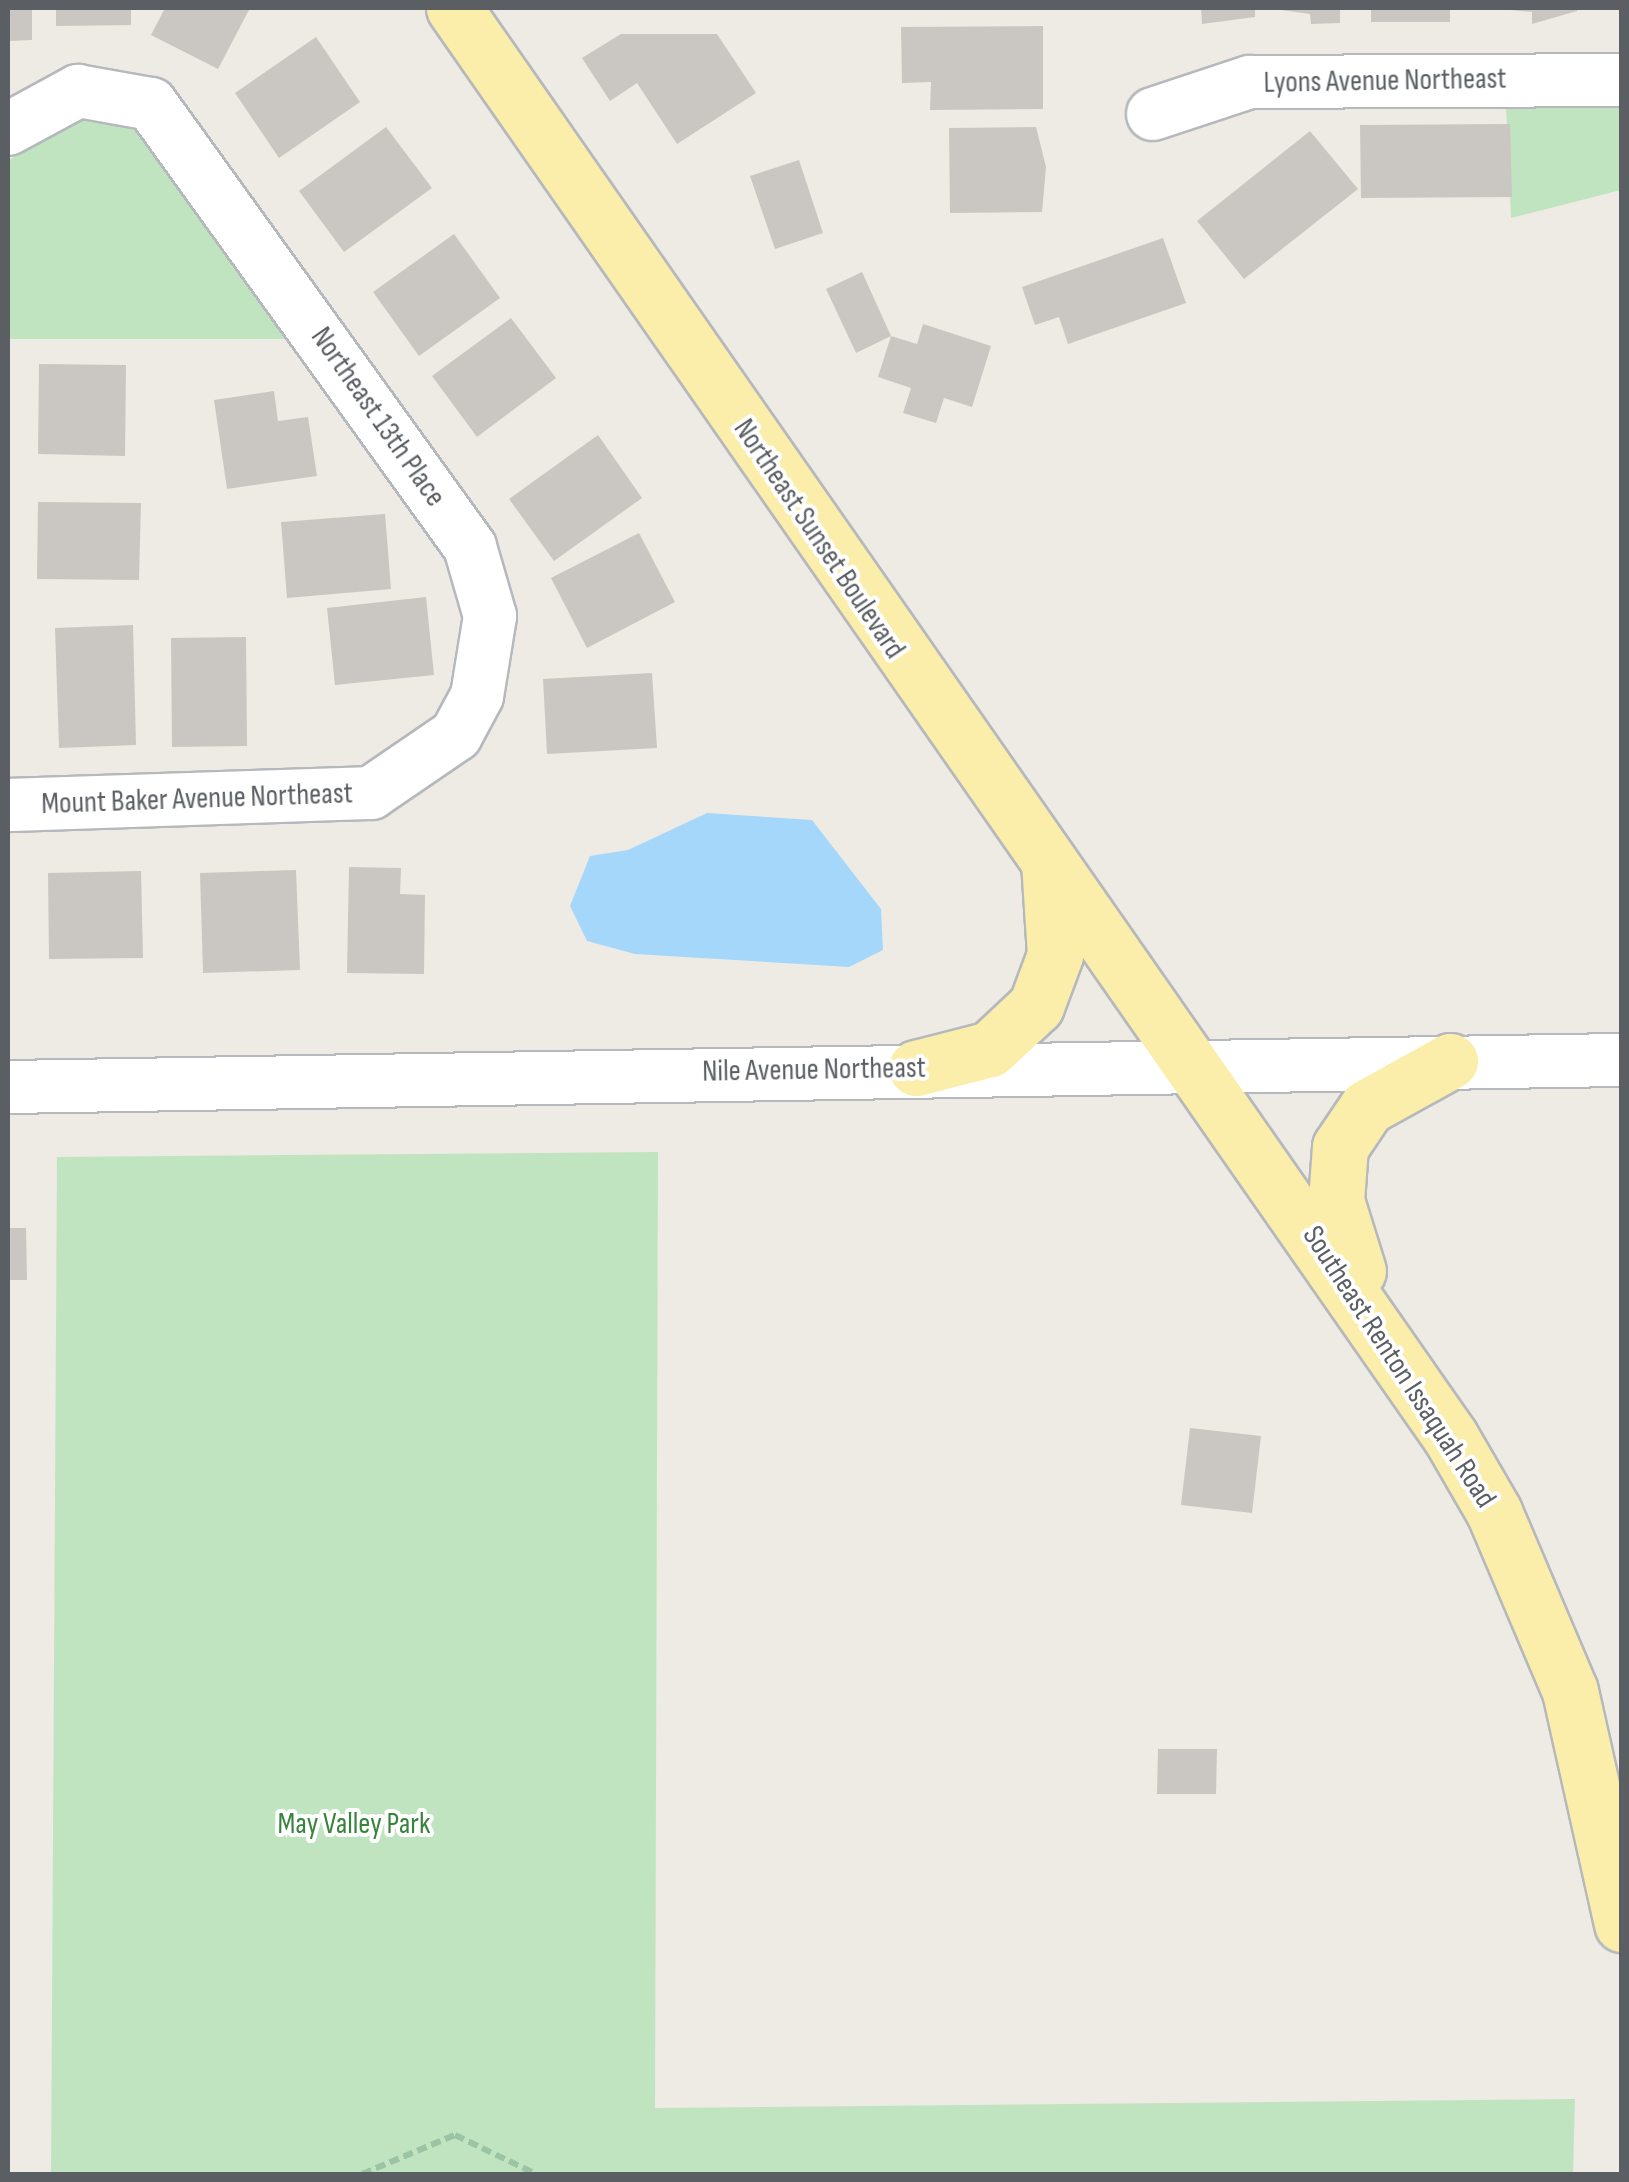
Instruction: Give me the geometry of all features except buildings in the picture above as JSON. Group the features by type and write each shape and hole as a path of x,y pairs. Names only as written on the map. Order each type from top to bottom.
{"main road":[{"name":"Northeast Sunset Boulevard","path":"454,8 1195,1063"},
{"path":"916,1068 990,1048 1036,1006 1056,955 1049,859"},
{"path":"1374,1322 1336,1201 1340,1147 1367,1107 1450,1062"},
{"name":"Southeast Renton Issaquah Road","path":"1195,1063 1374,1322 1494,1512 1570,1691 1622,1924"}],"street":[{"name":"Lyons Avenue Northeast","path":"1153,114 1250,82 1622,80"},
{"name":"Northeast 13th Place","path":"8,129 78,91 150,104 484,576 488,653 463,722 436,756"},
{"name":"Mount Baker Avenue Northeast","path":"8,805 370,794 436,756"},
{"name":"Nile Avenue Northeast","path":"8,1087 1195,1063 1622,1060"}],"path":[{"path":"362,2174 455,2135 536,2174"}],"green space":[{"path":"1506,104 1621,108 1621,190 1511,218"},
{"path":"98,114 149,135 292,339 8,339 8,161 66,118"},
{"name":"May Valley Park","path":"658,1152 655,2108 1575,2099 1573,2174 51,2174 57,1157"}],"water":[{"path":"707,813 812,820 881,909 883,950 849,967 635,954 587,941 570,906 590,856 628,850"}]}
